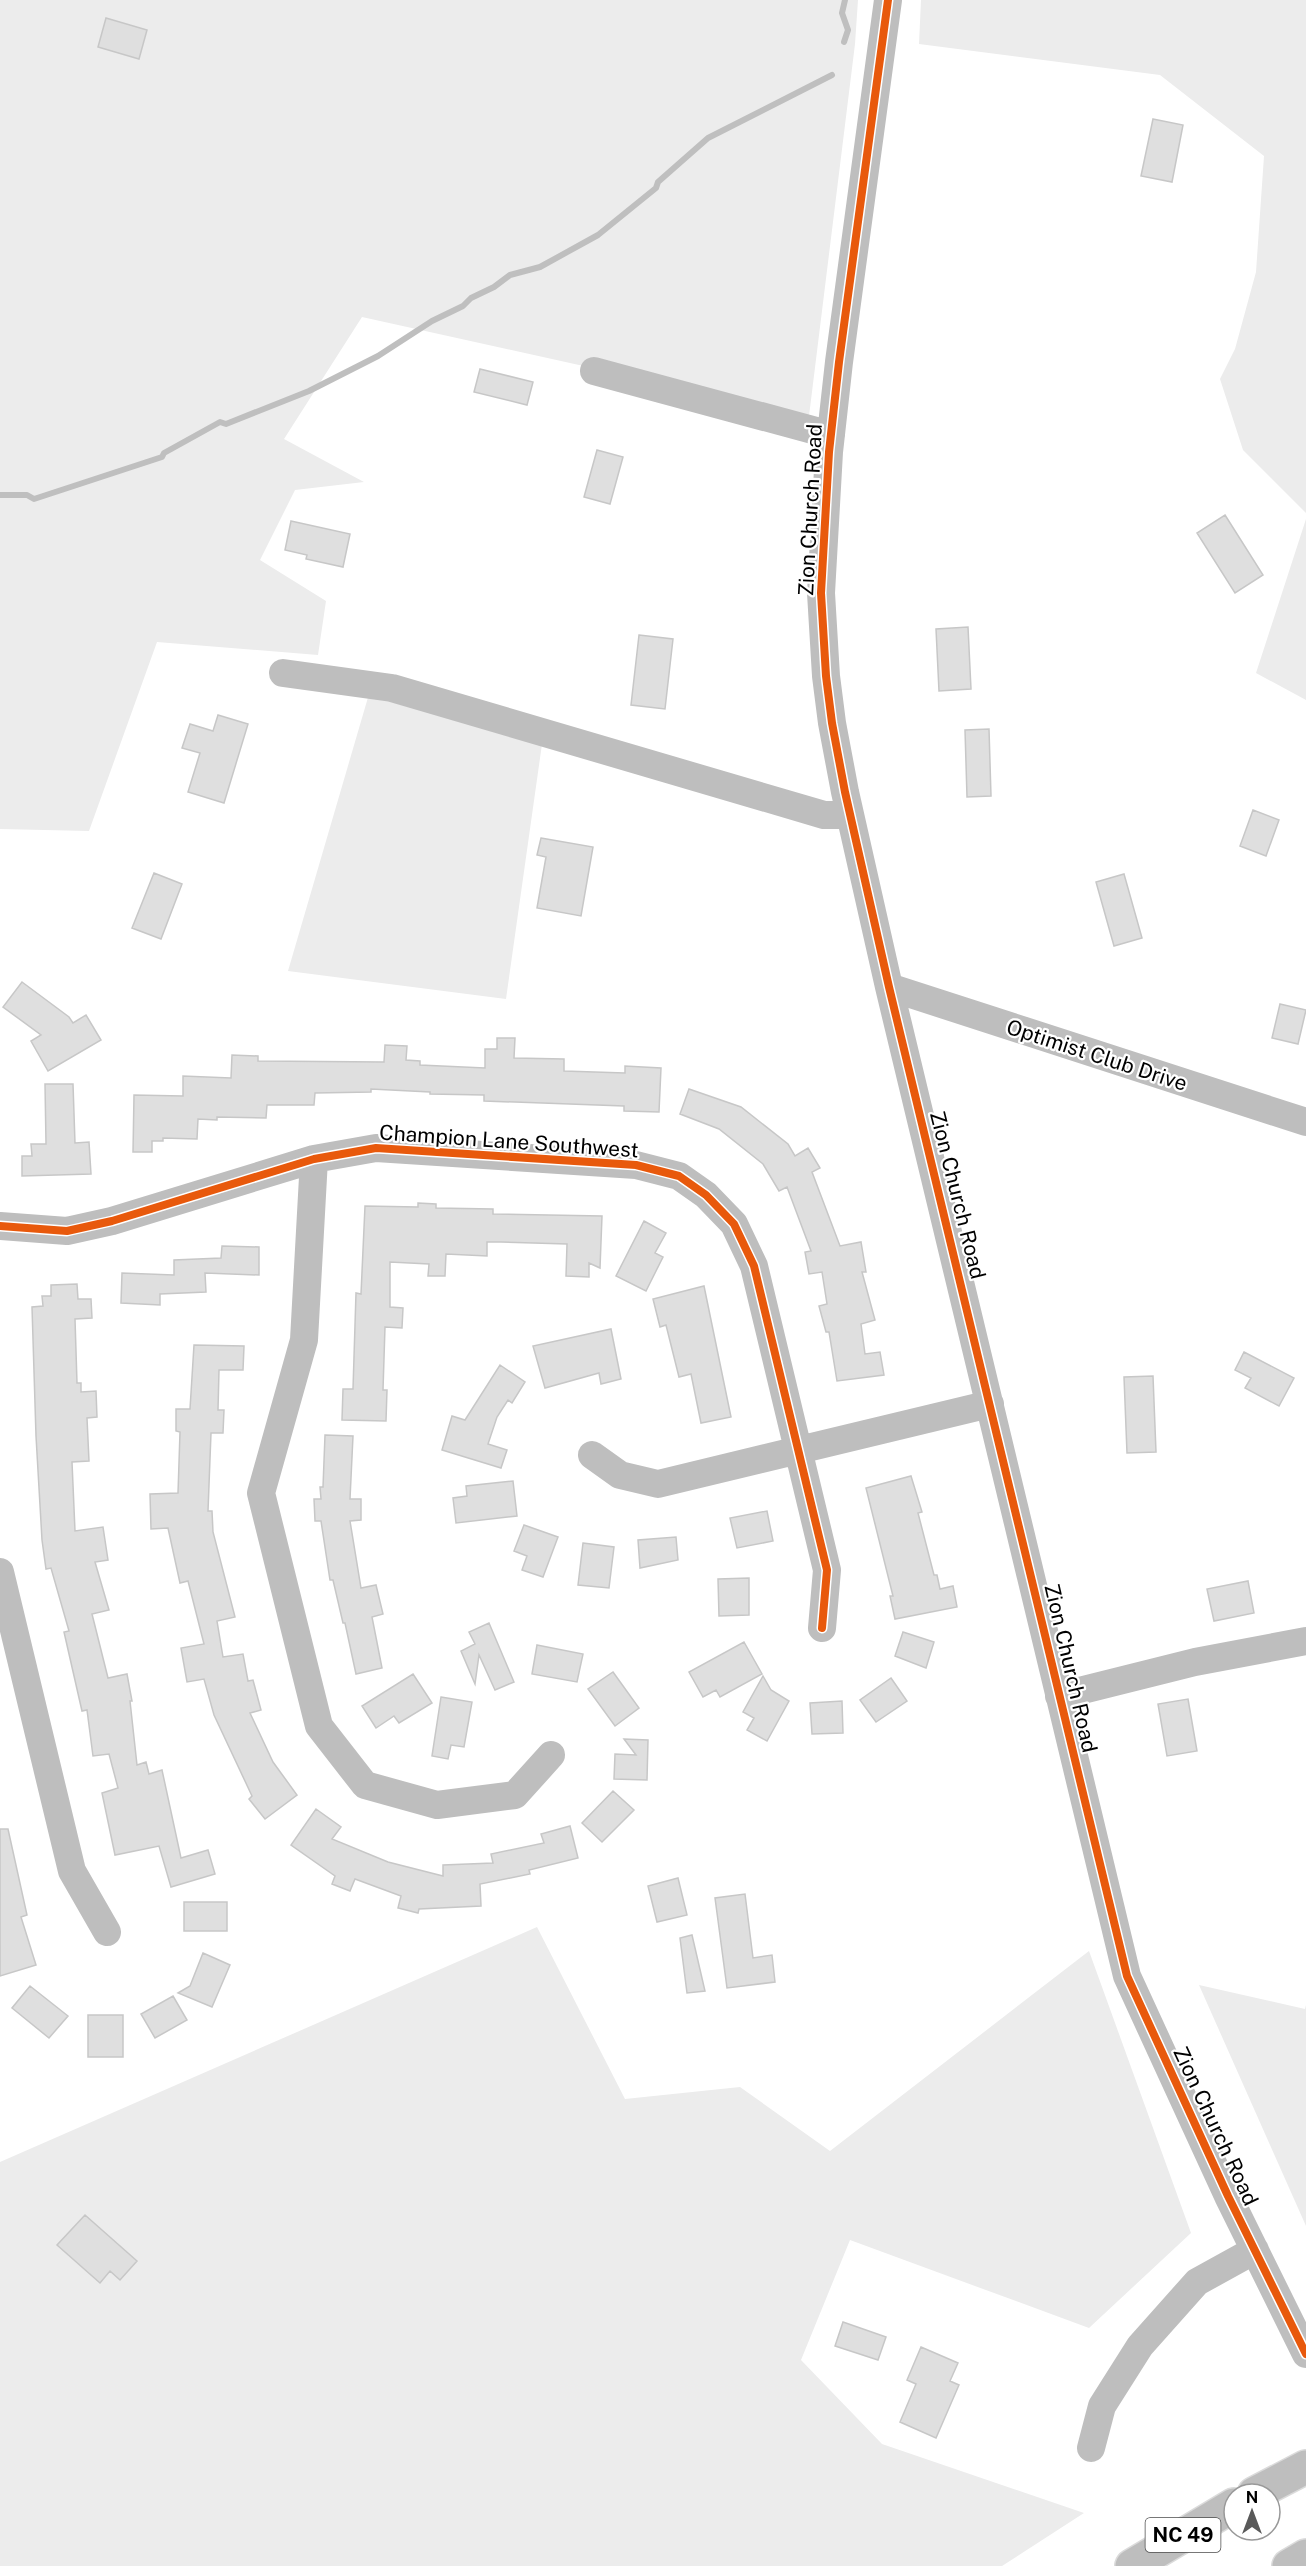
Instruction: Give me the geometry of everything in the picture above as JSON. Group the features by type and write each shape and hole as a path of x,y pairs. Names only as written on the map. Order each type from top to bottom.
{"highway":[{"path":"1277,2482 1306,2467"},
{"name":"NC 49","path":"1132,2566 1222,2512"},
{"path":"1289,2566 1306,2556"}],"street":[{"name":"Zion Church Road","path":"888,0 831,435 821,593 826,676 832,723 850,815 889,987 1127,1976 1306,2354"},
{"path":"594,371 831,435"},
{"path":"283,673 392,688 824,815 850,815"},
{"name":"Optimist Club Drive","path":"889,987 1306,1122"},
{"name":"Champion Lane Southwest","path":"0,1226 67,1231 112,1221 314,1159 376,1148 636,1165 679,1176 706,1195 734,1224 754,1266 827,1570 822,1628"},
{"path":"314,1159 304,1340 261,1493 319,1725 365,1785 437,1805 515,1795 551,1755"},
{"path":"591,1455 620,1475 658,1484 990,1404"},
{"path":"0,1572 72,1871 107,1932"},
{"path":"1059,1696 1195,1662 1306,1641"},
{"path":"1091,2448 1102,2406 1140,2346 1197,2282 1255,2250"}],"shaded area":[{"path":"0,0 858,0 855,44 809,416 362,317 284,439 364,482 295,490 260,560 326,601 318,655 157,642 89,831 0,829"},
{"path":"921,0 1306,0 1306,513 1243,450 1220,379 1235,349 1256,272 1264,156 1160,75 919,44"},
{"path":"1306,519 1306,700 1256,673"},
{"path":"369,694 542,744 506,999 288,971"},
{"path":"537,1927 625,2099 740,2087 830,2151 1089,1951 1191,2233 1089,2328 850,2240 801,2360 882,2444 1084,2513 1002,2566 0,2566 0,2162"},
{"path":"1199,1985 1305,2009 1306,2005 1306,2226"}],"building":[{"path":"106,18 147,30 139,59 98,47"},
{"path":"1153,119 1183,125 1172,182 1141,176"},
{"path":"480,369 533,382 527,405 474,392"},
{"path":"597,450 623,457 610,504 584,497"},
{"path":"1225,515 1263,575 1235,593 1197,533"},
{"path":"291,521 350,534 343,567 306,559 307,555 285,550"},
{"path":"968,627 971,689 939,691 936,629"},
{"path":"639,635 673,639 665,709 631,705"},
{"path":"218,715 248,724 224,803 188,792 200,753 182,748 190,724 213,731"},
{"path":"989,729 991,796 967,797 965,730"},
{"path":"1253,810 1279,820 1266,856 1240,846"},
{"path":"541,838 593,847 581,916 537,908 546,857 537,855"},
{"path":"154,873 182,884 161,939 132,928"},
{"path":"1124,874 1142,938 1114,946 1096,882"},
{"path":"22,982 69,1017 73,1023 86,1015 101,1040 48,1071 31,1041 41,1035 3,1007"},
{"path":"1280,1004 1306,1010 1298,1044 1272,1038"},
{"path":"497,1038 515,1038 514,1058 564,1059 564,1071 625,1073 625,1066 661,1068 659,1112 624,1111 624,1106 484,1101 484,1095 430,1094 430,1092 371,1089 371,1092 315,1093 314,1105 267,1105 266,1118 198,1119 197,1139 163,1138 163,1141 152,1141 152,1152 133,1152 134,1095 183,1096 183,1076 231,1078 232,1055 258,1056 258,1061 384,1062 385,1045 407,1046 406,1060 420,1061 420,1065 485,1068 485,1049 497,1049"},
{"path":"45,1084 73,1084 75,1143 89,1142 91,1174 22,1176 22,1156 32,1156 31,1144 46,1144"},
{"path":"689,1089 741,1107 788,1144 795,1156 808,1148 820,1168 812,1172 840,1246 861,1242 866,1272 862,1272 875,1320 861,1324 865,1354 880,1352 884,1375 837,1381 829,1332 826,1332 819,1306 827,1304 822,1272 809,1274 805,1252 811,1251 787,1187 779,1191 763,1164 719,1129 680,1114"},
{"path":"418,1203 436,1204 436,1208 493,1209 493,1214 602,1216 600,1268 589,1263 589,1277 566,1276 567,1244 501,1242 487,1242 487,1256 446,1254 445,1276 428,1276 429,1264 390,1262 390,1307 403,1308 402,1328 385,1327 383,1390 387,1390 386,1421 342,1420 343,1389 353,1389 356,1293 361,1294 365,1206 418,1207"},
{"path":"644,1221 666,1233 655,1253 663,1257 646,1291 616,1276"},
{"path":"222,1246 259,1247 259,1275 205,1273 206,1292 160,1294 160,1305 121,1303 122,1273 174,1275 174,1260 221,1258"},
{"path":"77,1284 78,1299 91,1299 92,1318 75,1319 77,1383 81,1383 81,1392 96,1391 97,1417 87,1418 89,1461 72,1462 75,1531 103,1527 108,1560 95,1562 109,1610 92,1614 108,1678 127,1674 132,1701 130,1701 137,1765 146,1762 149,1774 162,1770 181,1858 208,1850 215,1874 171,1887 159,1846 115,1855 102,1793 118,1788 109,1754 93,1756 87,1710 82,1711 64,1632 69,1631 51,1568 46,1569 42,1540 36,1436 32,1307 43,1306 42,1296 51,1296 51,1285"},
{"path":"704,1286 731,1417 701,1423 691,1374 679,1377 666,1325 660,1327 653,1299"},
{"path":"611,1329 621,1379 601,1384 599,1373 545,1388 533,1346"},
{"path":"194,1345 244,1346 243,1370 219,1370 218,1410 224,1410 223,1433 211,1433 208,1511 212,1511 213,1532 235,1617 217,1621 223,1657 243,1654 248,1681 253,1680 261,1710 250,1713 273,1762 297,1795 265,1819 249,1799 252,1796 214,1715 204,1679 187,1682 181,1648 204,1644 188,1581 180,1583 168,1528 151,1529 150,1494 178,1493 180,1432 176,1431 176,1409 190,1409"},
{"path":"1244,1352 1294,1378 1279,1406 1245,1388 1251,1378 1235,1370"},
{"path":"500,1365 525,1382 512,1403 508,1400 497,1417 488,1444 507,1450 501,1468 442,1450 452,1416 465,1420"},
{"path":"1153,1376 1156,1452 1127,1453 1124,1377"},
{"path":"325,1435 353,1436 350,1499 361,1499 361,1520 350,1521 361,1588 376,1585 383,1614 372,1617 382,1668 356,1674 345,1623 343,1623 333,1580 330,1580 321,1521 315,1521 314,1499 321,1499 320,1487 323,1487"},
{"path":"911,1476 922,1512 918,1513 934,1575 937,1575 940,1589 953,1586 957,1607 895,1619 890,1596 893,1596 866,1488"},
{"path":"513,1481 517,1516 456,1523 453,1498 467,1496 466,1486"},
{"path":"767,1511 773,1541 737,1548 730,1518"},
{"path":"524,1525 558,1537 543,1577 522,1570 527,1556 514,1551"},
{"path":"676,1537 678,1560 640,1568 638,1540"},
{"path":"583,1543 614,1547 609,1588 578,1585"},
{"path":"749,1578 749,1615 719,1616 718,1579"},
{"path":"1248,1581 1254,1613 1214,1621 1207,1589"},
{"path":"489,1623 514,1682 495,1690 479,1655 475,1684 461,1651 475,1644 469,1632"},
{"path":"903,1632 934,1642 926,1668 895,1656"},
{"path":"744,1642 762,1674 720,1697 716,1690 703,1697 689,1672"},
{"path":"537,1645 583,1654 577,1682 532,1674"},
{"path":"613,1672 639,1708 615,1726 588,1689"},
{"path":"413,1674 432,1703 399,1723 394,1716 376,1728 362,1706"},
{"path":"763,1676 771,1690 789,1701 767,1741 747,1730 754,1718 743,1712"},
{"path":"891,1678 907,1701 876,1722 860,1700"},
{"path":"441,1697 472,1702 464,1747 451,1745 448,1759 432,1756"},
{"path":"1188,1699 1197,1751 1167,1756 1158,1704"},
{"path":"842,1701 843,1733 812,1734 810,1703"},
{"path":"624,1739 648,1740 647,1780 614,1779 615,1754 636,1755"},
{"path":"613,1791 634,1810 602,1842 582,1823"},
{"path":"316,1809 341,1827 332,1839 388,1862 443,1876 443,1865 493,1863 491,1854 544,1843 541,1834 570,1826 578,1858 529,1870 530,1874 480,1884 481,1906 419,1909 418,1913 398,1908 401,1896 355,1879 350,1891 332,1884 335,1876 291,1845"},
{"path":"0,1829 8,1829 27,1915 21,1917 36,1965 0,1976"},
{"path":"678,1878 687,1915 657,1922 648,1886"},
{"path":"745,1894 753,1958 772,1955 775,1982 727,1988 715,1898"},
{"path":"184,1902 227,1902 227,1931 184,1931"},
{"path":"692,1935 705,1991 687,1993 680,1938"},
{"path":"203,1953 230,1965 212,2007 178,1993 190,1986"},
{"path":"30,1986 68,2016 49,2038 12,2008"},
{"path":"173,1996 187,2020 155,2038 141,2014"},
{"path":"88,2015 123,2015 123,2057 88,2057"},
{"path":"85,2215 137,2261 120,2280 110,2271 100,2283 57,2245"},
{"path":"843,2322 886,2337 878,2360 835,2346"},
{"path":"921,2347 958,2363 950,2381 959,2385 936,2438 900,2422 916,2384 907,2380"}],"waterway":[{"path":"844,42 848,30 842,13 845,0"},
{"path":"0,495 27,495 34,499 162,457 164,453 220,422 226,424 309,391 378,356 432,321 494,287 510,275 540,267 598,235 656,188 658,182 708,138 832,75"}],"cycle path":[{"path":"888,0 829,452 821,593 826,676 832,723 845,792 889,987 1127,1976 1228,2196 1306,2354"},
{"path":"0,1226 67,1231 112,1221 314,1159 376,1148 636,1165 679,1176 706,1195 734,1224 754,1266 827,1570 822,1628"}]}
